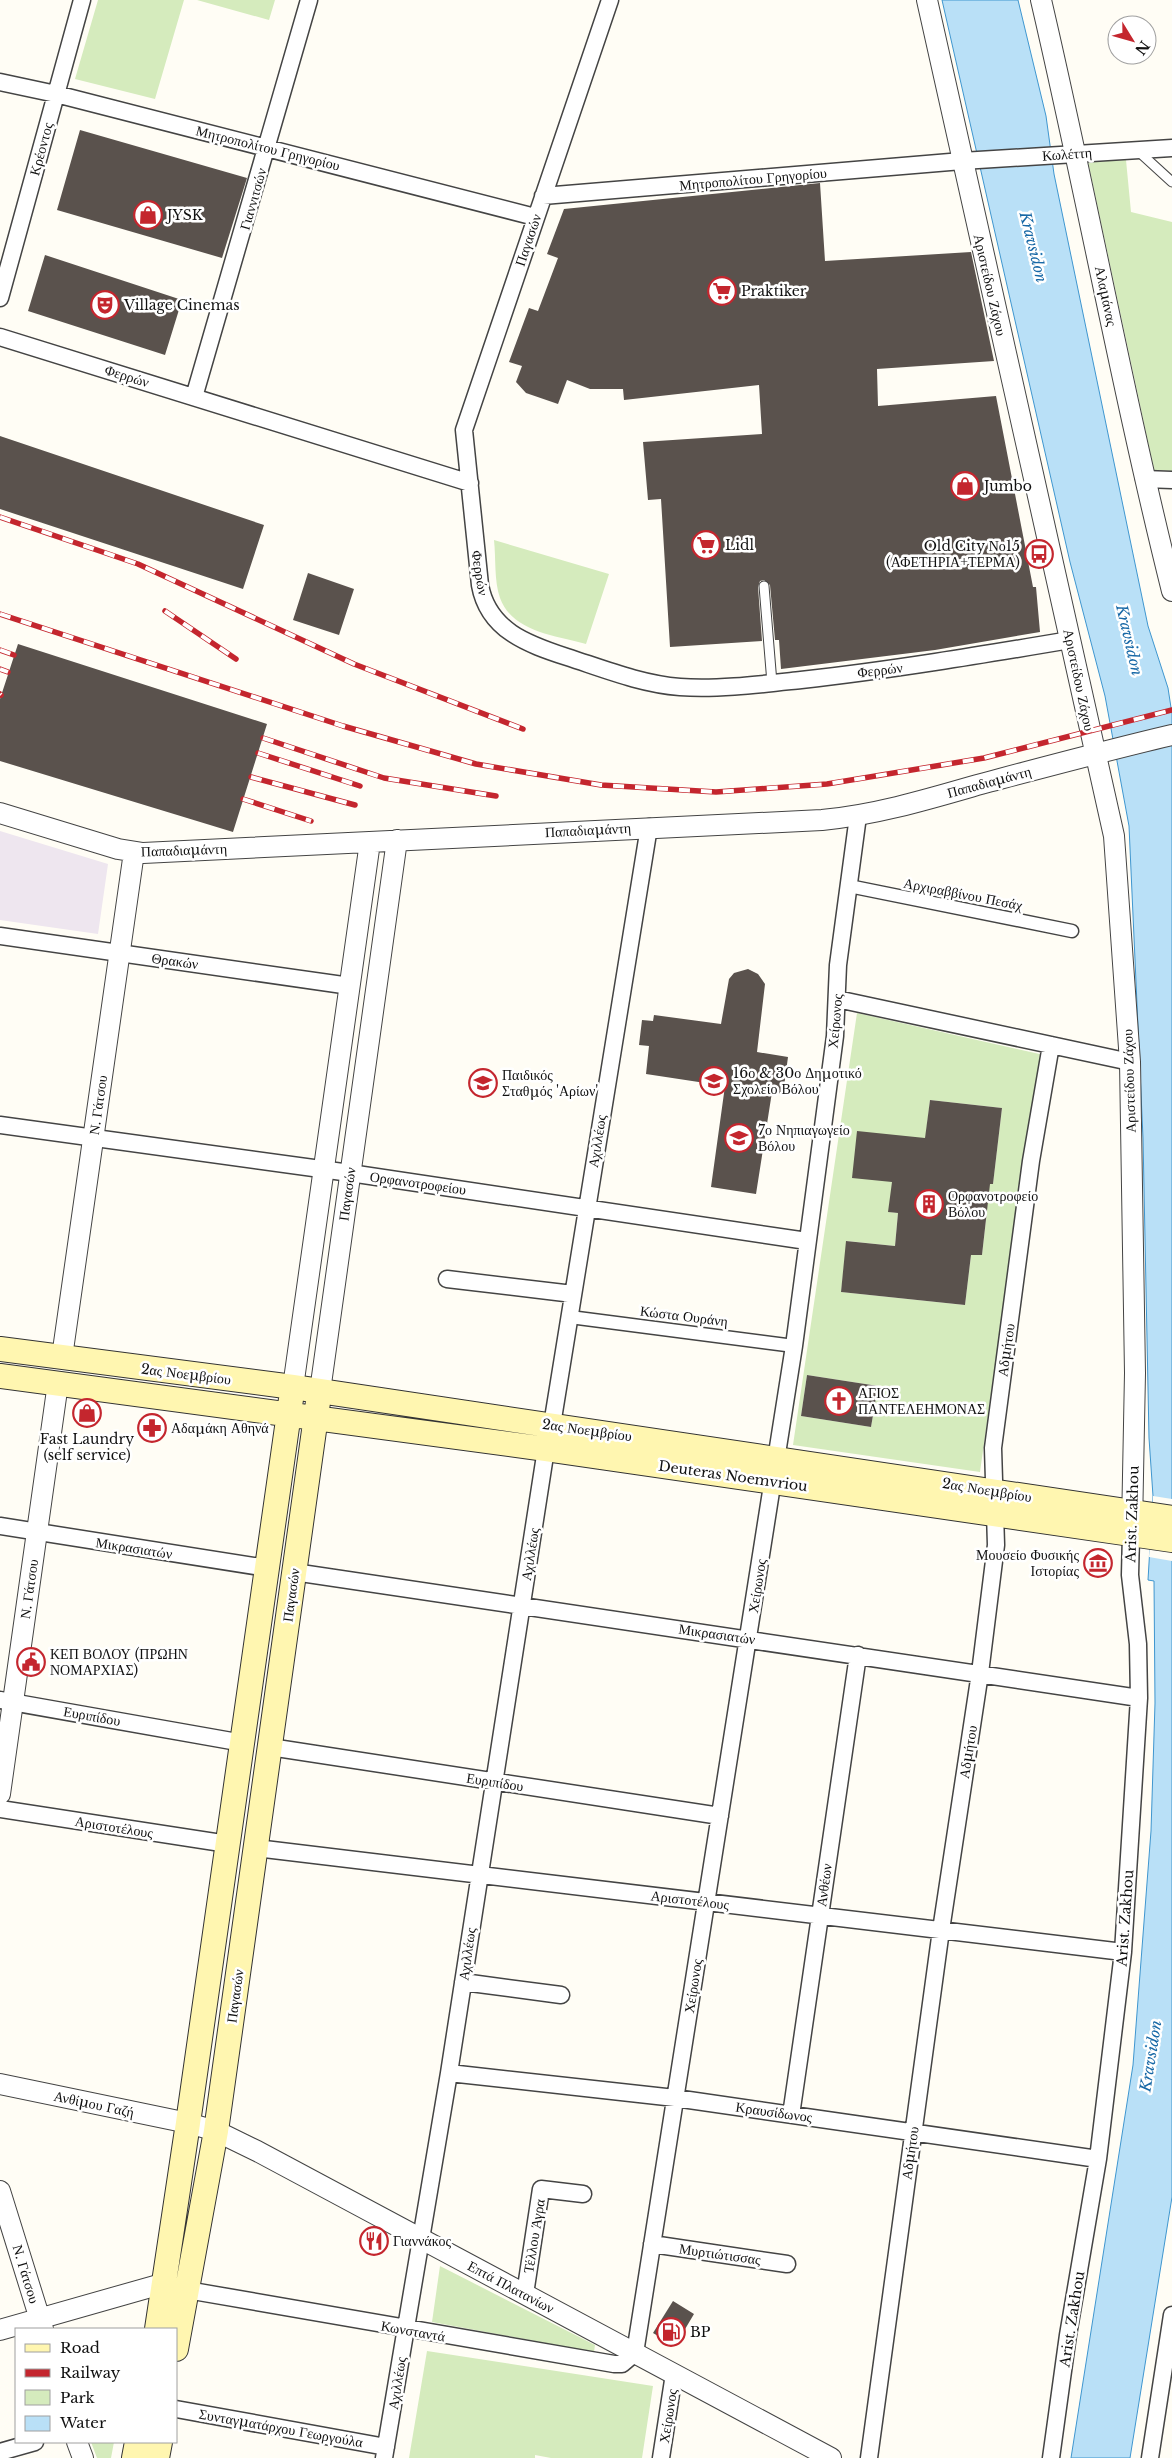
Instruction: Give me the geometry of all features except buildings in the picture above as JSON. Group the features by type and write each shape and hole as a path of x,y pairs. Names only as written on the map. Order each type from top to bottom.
{"main road":[{"name":"2ας Νοεμβρίου","path":"0,1349 293,1387 993,1491 1152,1526"},
{"name":"2ας Νοεμβρίου","path":"0,1376 316,1418"},
{"name":"Παγασών","path":"157,2328 293,1387"},
{"name":"Παγασών","path":"178,2338 216,2131 320,1391"},
{"name":"Deuteras Noemvriou","path":"316,1418 546,1449 996,1515 1152,1526"},
{"path":"134,2458 137,2443"},
{"path":"156,2458 160,2443"}],"street":[{"name":"Κρέοντος","path":"0,298 82,0"},
{"name":"Γιαννιτσών","path":"194,397 268,147 309,0"},
{"name":"Παγασών","path":"470,483 464,430 610,0"},
{"name":"Αριστείδου Ζάχου","path":"927,0 1070,640 1104,751 1114,836 1130,1062"},
{"name":"Αλαμάνας","path":"1041,0 1076,153 1144,479 1172,591"},
{"name":"Μητροπολίτου Γρηγορίου","path":"0,82 56,94 268,147 535,217"},
{"name":"Κωλέττη","path":"962,162 1172,148"},
{"name":"Μητροπολίτου Γρηγορίου","path":"543,196 962,162"},
{"name":"Φερρών","path":"0,337 470,483 481,592 494,619 514,637 553,653 658,685 682,688 772,683 922,665 1070,640"},
{"path":"1144,479 1172,480"},
{"name":"Παπαδιαμάντη","path":"0,813 134,852 822,820 858,816 1172,735"},
{"name":"Χείρωνος","path":"635,2353 794,1346 835,1036 838,965 858,816"},
{"name":"Αχιλλέως","path":"552,1425 649,827"},
{"name":"Παγασών","path":"320,1391 397,840"},
{"name":"Παγασών","path":"293,1387 370,842"},
{"name":"Ν. Γάτσου","path":"62,1357 134,852"},
{"name":"Αρχιραββίνου Πεσάχ","path":"849,886 1072,931"},
{"name":"Θρακών","path":"0,936 350,986"},
{"path":"837,999 1130,1062"},
{"name":"Αδμήτου","path":"869,2458 941,1930 980,1673 996,1545 996,1515 993,1491 994,1438 1031,1161 1051,1045"},
{"name":"Arist. Zakhou","path":"1051,2458 1068,2335 1098,2159 1124,1952 1139,1698 1138,1644 1130,1575 1152,1526 1135,1373 1130,1062"},
{"name":"Ορφανοτροφείου","path":"0,1125 324,1169 807,1241"},
{"path":"447,1279 573,1294"},
{"name":"Κώστα Ουράνη","path":"570,1317 794,1346"},
{"name":"Ν. Γάτσου","path":"0,1794 6,1701 37,1532 58,1383"},
{"name":"Αχιλλέως","path":"385,2453 449,2073 546,1449"},
{"name":"Μικρασιατών","path":"0,1526 267,1568"},
{"name":"Μικρασιατών","path":"294,1572 1139,1698"},
{"name":"Ανθέων","path":"791,2115 858,1655"},
{"name":"Ευριπίδου","path":"6,1701 242,1743"},
{"name":"Ευριπίδου","path":"270,1747 720,1816"},
{"name":"Αριστοτέλους","path":"0,1809 228,1844"},
{"name":"Αριστοτέλους","path":"256,1848 1124,1952"},
{"path":"463,1982 561,1995"},
{"name":"Κραυσίδωνος","path":"449,2073 675,2098 1098,2159"},
{"name":"Ανθίμου Γαζή","path":"0,2084 188,2123"},
{"name":"Επτά Πλατανίων","path":"188,2123 216,2131 257,2151 831,2458"},
{"name":"Τέλλου Άγρα","path":"525,2294 541,2189 583,2194"},
{"name":"Ν. Γάτσου","path":"0,2191 41,2324"},
{"name":"Μυρτιώτισσας","path":"652,2244 788,2264"},
{"path":"0,2330 41,2324 165,2282"},
{"name":"Κωνσταντά","path":"187,2290 406,2330 614,2364 622,2364 635,2353"},
{"path":"1150,2458 1168,2358 1172,2315"},
{"name":"Χείρωνος","path":"661,2458 674,2374"},
{"name":"Συνταγματάρχου Γεωργούλα","path":"178,2409 385,2453"},
{"path":"0,2452 32,2443"},
{"path":"77,2443 83,2458"}],"lane":[{"path":"1137,150 1172,182"},
{"path":"764,586 772,683"}],"shaded area":[{"path":"0,831 108,864 98,934 0,920"}],"green space":[{"path":"98,0 184,0 155,99 75,79"},
{"path":"197,0 275,0 269,20"},
{"path":"1126,160 1131,212 1172,222 1172,471 1154,470 1088,162"},
{"path":"494,540 609,574 586,644 537,631 514,618 506,609 500,598 497,584"},
{"path":"857,1013 1044,1055 1025,1151 980,1472 793,1445","holes":["930,1100 1002,1108 993,1184 970,1182 987,1211 982,1255 971,1255 965,1305 841,1292 847,1241 895,1246 898,1213 889,1212 901,1183 924,1150","807,1375 878,1386 871,1427 801,1416"]},
{"path":"440,2266 595,2345 594,2352 432,2322"},
{"path":"427,2351 653,2386 642,2458 551,2458 535,2455 535,2458 409,2458"},
{"path":"91,2443 114,2443 111,2458 97,2458"}],"water":[{"name":"Kravsidon","path":"942,0 1018,0 1046,116 1054,174 1148,626 1168,688 1172,714 1172,2197 1130,2458 1071,2458 1133,2065 1151,1831 1155,1703 1154,1581 1148,1580 1153,1496 1149,1438 1143,1138 1129,826 1105,696 1070,562"}],"pier":[{"path":"1153,1496 1172,1499 1172,1561 1149,1557"}],"railway":[{"path":"0,517 138,564 354,664 523,729"},
{"path":"165,611 236,659"},
{"path":"0,614 343,726 476,764 601,785 716,792 827,784 984,758 1172,710"},
{"path":"0,650 14,655"},
{"path":"0,669 8,672"},
{"path":"263,738 384,778 496,796"},
{"path":"258,753 360,786"},
{"path":"251,777 355,805"},
{"path":"243,799 311,821"}],"place":[{"name":"JYSK","path":"148,215"},
{"name":"Praktiker","path":"722,291"},
{"name":"Village Cinemas","path":"105,305"},
{"name":"Jumbo","path":"965,486"},
{"name":"Lidl","path":"706,545"},
{"name":"Old City Νο15 (ΑΦΕΤΗΡΙΑ+ΤΕΡΜΑ)","path":"1039,554"},
{"name":"16ο & 30ο Δημοτικό Σχολείο Βόλου","path":"714,1081"},
{"name":"Παιδικός Σταθμός 'Αρίων'","path":"483,1083"},
{"name":"7ο Νηπιαγωγείο Βόλου","path":"739,1138"},
{"name":"Ορφανοτροφείο Βόλου","path":"929,1204"},
{"name":"ΑΓΙΟΣ ΠΑΝΤΕΛΕΗΜΟΝΑΣ","path":"839,1401"},
{"name":"Fast Laundry (self service)","path":"87,1413"},
{"name":"Αδαμάκη Αθηνά","path":"152,1428"},
{"name":"Μουσείο Φυσικής Ιστορίας","path":"1098,1563"},
{"name":"ΚΕΠ ΒΟΛΟΥ (ΠΡΩΗΝ ΝΟΜΑΡΧΙΑΣ)","path":"31,1662"},
{"name":"Γιαννάκος","path":"374,2241"},
{"name":"BP","path":"671,2332"}]}
